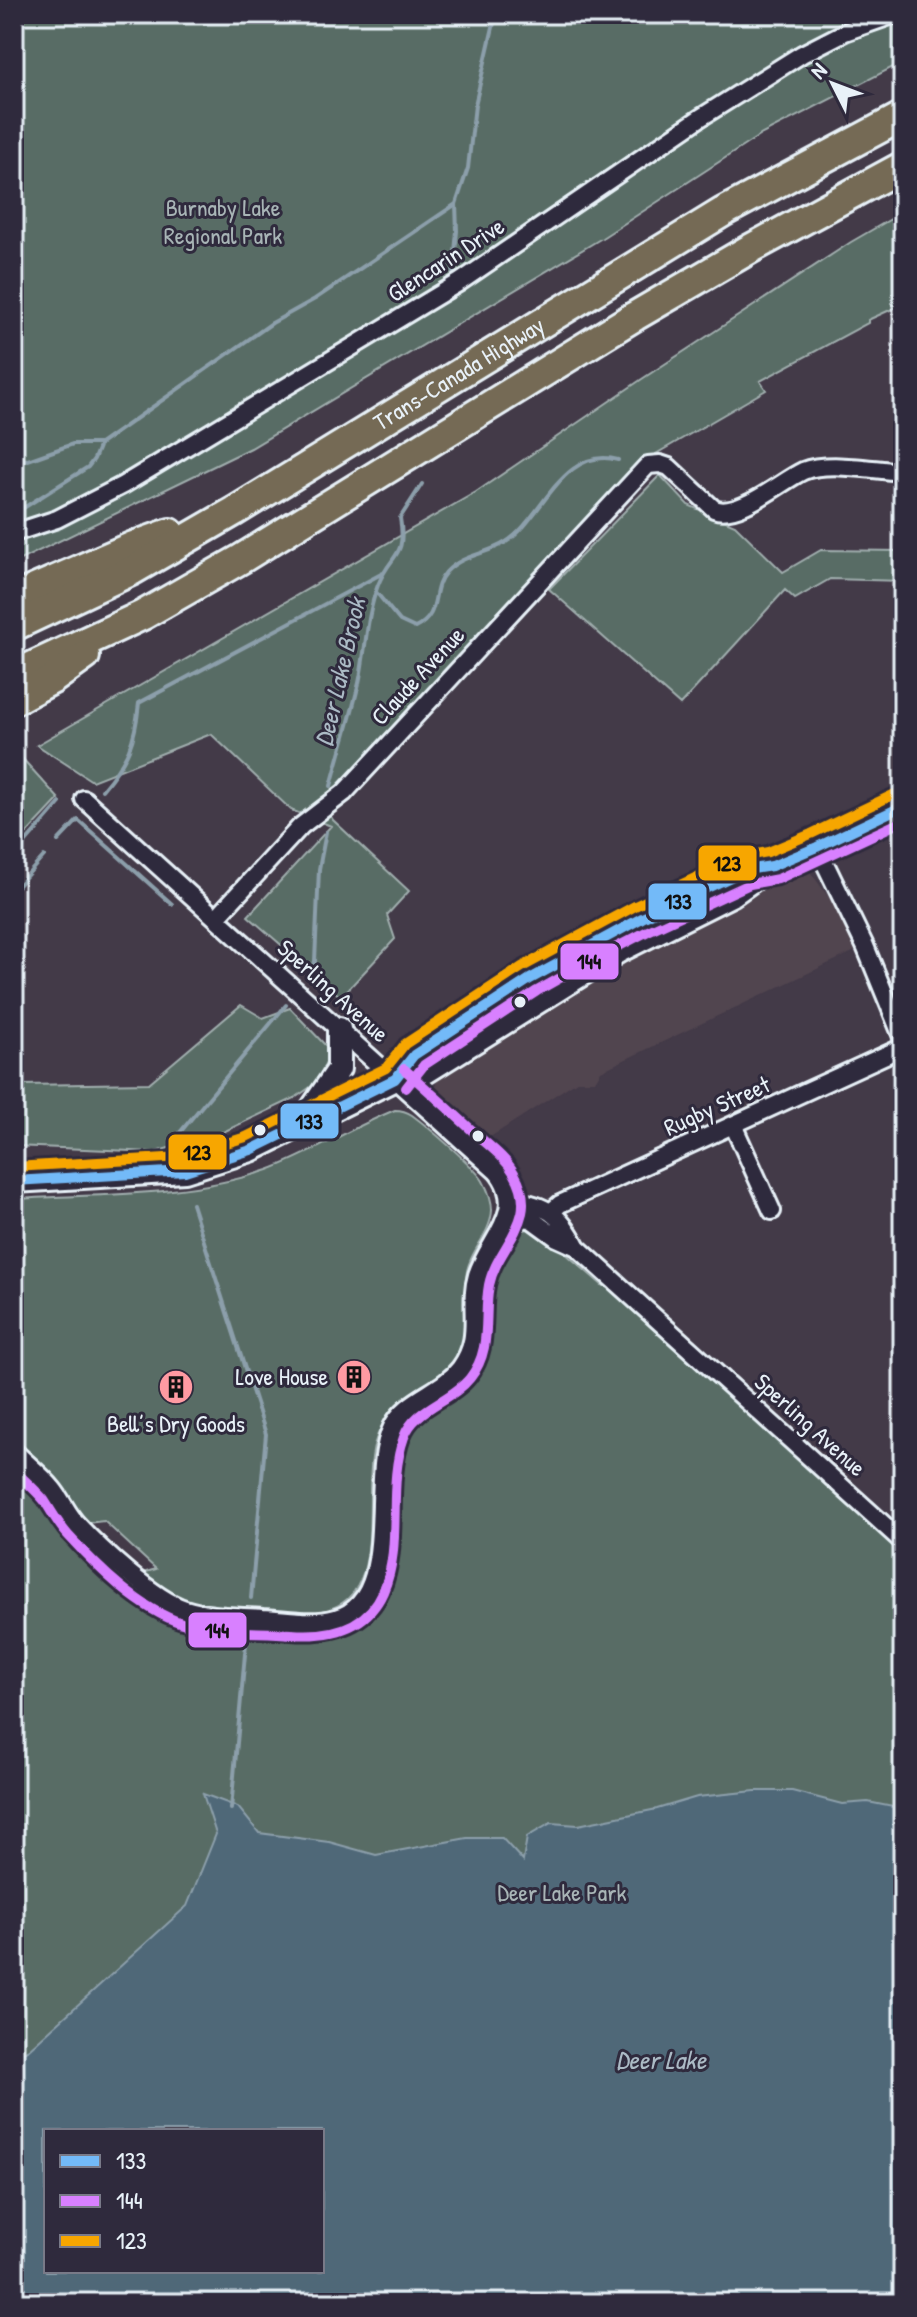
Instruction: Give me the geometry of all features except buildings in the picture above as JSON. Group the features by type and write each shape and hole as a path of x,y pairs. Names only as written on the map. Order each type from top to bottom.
{"highway":[{"name":"Trans-Canada Highway","path":"14,626 133,570 235,511 723,212 903,116"},
{"name":"Trans-Canada Highway","path":"14,675 143,615 241,559 635,316 903,166"},
{"path":"14,598 131,547 235,511"},
{"path":"14,700 53,679 143,615"}],"main road":[{"path":"14,1181 185,1171 251,1150 395,1079 408,1059 530,979 642,918 746,870 772,866 817,847 903,806"},
{"path":"300,1127 339,1069 339,1029"}],"street":[{"name":"Glencarin Drive","path":"14,533 57,519 123,485 460,282 700,118 802,54 845,32 896,14"},
{"name":"Claude Avenue","path":"216,918 301,826 344,793 644,469 653,464 669,467 720,511 735,510 806,470 826,467 903,472"},
{"name":"Sperling Avenue","path":"84,799 496,1171 503,1178 509,1199"},
{"path":"817,847 865,946 903,1039"},
{"name":"Rugby Street","path":"551,1212 560,1204 734,1127 903,1047"},
{"path":"734,1127 772,1211"},
{"path":"14,1451 51,1486 77,1524 147,1587 172,1604 206,1615 317,1621 346,1614 365,1598 376,1573 382,1465 388,1436 400,1414 450,1379 467,1356 476,1327 475,1281 506,1217 509,1199 530,1202 551,1212"},
{"name":"Sperling Avenue","path":"551,1212 568,1228 577,1247"},
{"name":"Sperling Avenue","path":"506,1217 531,1219 557,1238 577,1247 903,1542"}],"shaded area":[{"path":"808,869 839,911 857,950 601,1071 595,1081 577,1081 484,1141 437,1096 438,1077 597,974 683,927 795,872"}],"green space":[{"name":"Burnaby Lake Regional Park","path":"14,14 903,14 903,62 762,134 602,238 251,448 14,563"},
{"path":"903,212 901,305 868,320 868,323 760,381 766,390 642,462 324,805 333,820 409,891 387,915 395,939 341,997 248,916 331,826 291,810 211,734 92,781 37,745 476,492 642,379 851,242"},
{"path":"660,475 688,505 735,525 783,572 821,550 903,551 903,581 830,579 795,599 785,590 680,705 549,589"},
{"path":"21,757 59,799 14,847 14,759"},
{"path":"241,1005 263,1018 290,1008 326,1046 326,1062 316,1083 295,1098 221,1133 155,1152 14,1146 14,1079 22,1085 149,1083"},
{"path":"395,1110 412,1115 461,1157 483,1181 490,1199 491,1219 468,1268 466,1326 462,1346 449,1367 395,1409 378,1434 372,1456 366,1562 358,1585 344,1601 322,1611 299,1613 212,1606 184,1599 157,1585 143,1573 156,1569 104,1521 87,1523 55,1478 14,1441 14,1199 142,1193 238,1179 284,1164"},
{"name":"Deer Lake Park","path":"527,1229 541,1232 603,1286 608,1285 903,1552 903,2303 14,2303 14,1462 45,1490 138,1590 161,1607 186,1618 209,1623 331,1630 342,1628 361,1619 374,1604 382,1587 390,1458 398,1434 421,1407 464,1377 476,1359 481,1344 489,1275 514,1237"}],"water":[{"name":"Deer Lake","path":"792,1791 842,1804 868,1802 903,1809 903,2303 14,2303 14,2057 29,2049 187,1906 216,1834 203,1794 238,1807 259,1833 329,1842 376,1855 467,1838 502,1838 523,1861 527,1837 551,1823 578,1825 657,1809 697,1797"}],"waterway":[{"name":"Deer Lake Brook","path":"453,274 456,204 468,168 475,105 496,14"},
{"path":"14,458 28,460 73,444 100,444 272,323 315,299 456,204"},
{"path":"14,514 88,467 100,444"},
{"path":"376,592 400,621 415,628 429,616 441,579 453,566 491,550 519,532 554,487 582,463 599,458 618,460"},
{"name":"Deer Lake Brook","path":"331,786 359,683 374,597 383,574 400,549 400,518 422,484"},
{"path":"102,790 129,750 139,703 383,573"},
{"path":"14,856 60,803"},
{"path":"58,841 78,820 172,904"},
{"name":"Deer Lake Brook","path":"311,975 315,961 319,869 326,832"},
{"path":"14,890 44,856"},
{"name":"Deer Lake Brook","path":"172,1142 286,1005"},
{"name":"Deer Lake Brook","path":"192,1204 266,1434 251,1598"},
{"name":"Deer Lake Brook","path":"231,1809 247,1632"}],"transit line":[{"name":"123","path":"14,1167 182,1157 246,1137 386,1068 405,1044 522,967 635,906 740,857 768,852 811,834 897,793"},
{"name":"133","path":"14,1181 185,1171 251,1150 395,1079 414,1055 530,979 642,918 746,870 772,866 817,847 903,806"},
{"name":"144","path":"406,1088 424,1065 537,991 592,960 750,884 778,879 903,821"},
{"name":"144","path":"14,1470 41,1496 64,1531 92,1561 135,1598 166,1617 208,1629 305,1635 332,1632 367,1615 383,1592 393,1555 396,1476 404,1437 416,1419 454,1393 477,1367 485,1344 489,1285 523,1208 519,1182 506,1162 404,1069"}],"place":[{"name":"Love House","path":"354,1377"},
{"name":"Bell’s Dry Goods","path":"176,1387"}]}
